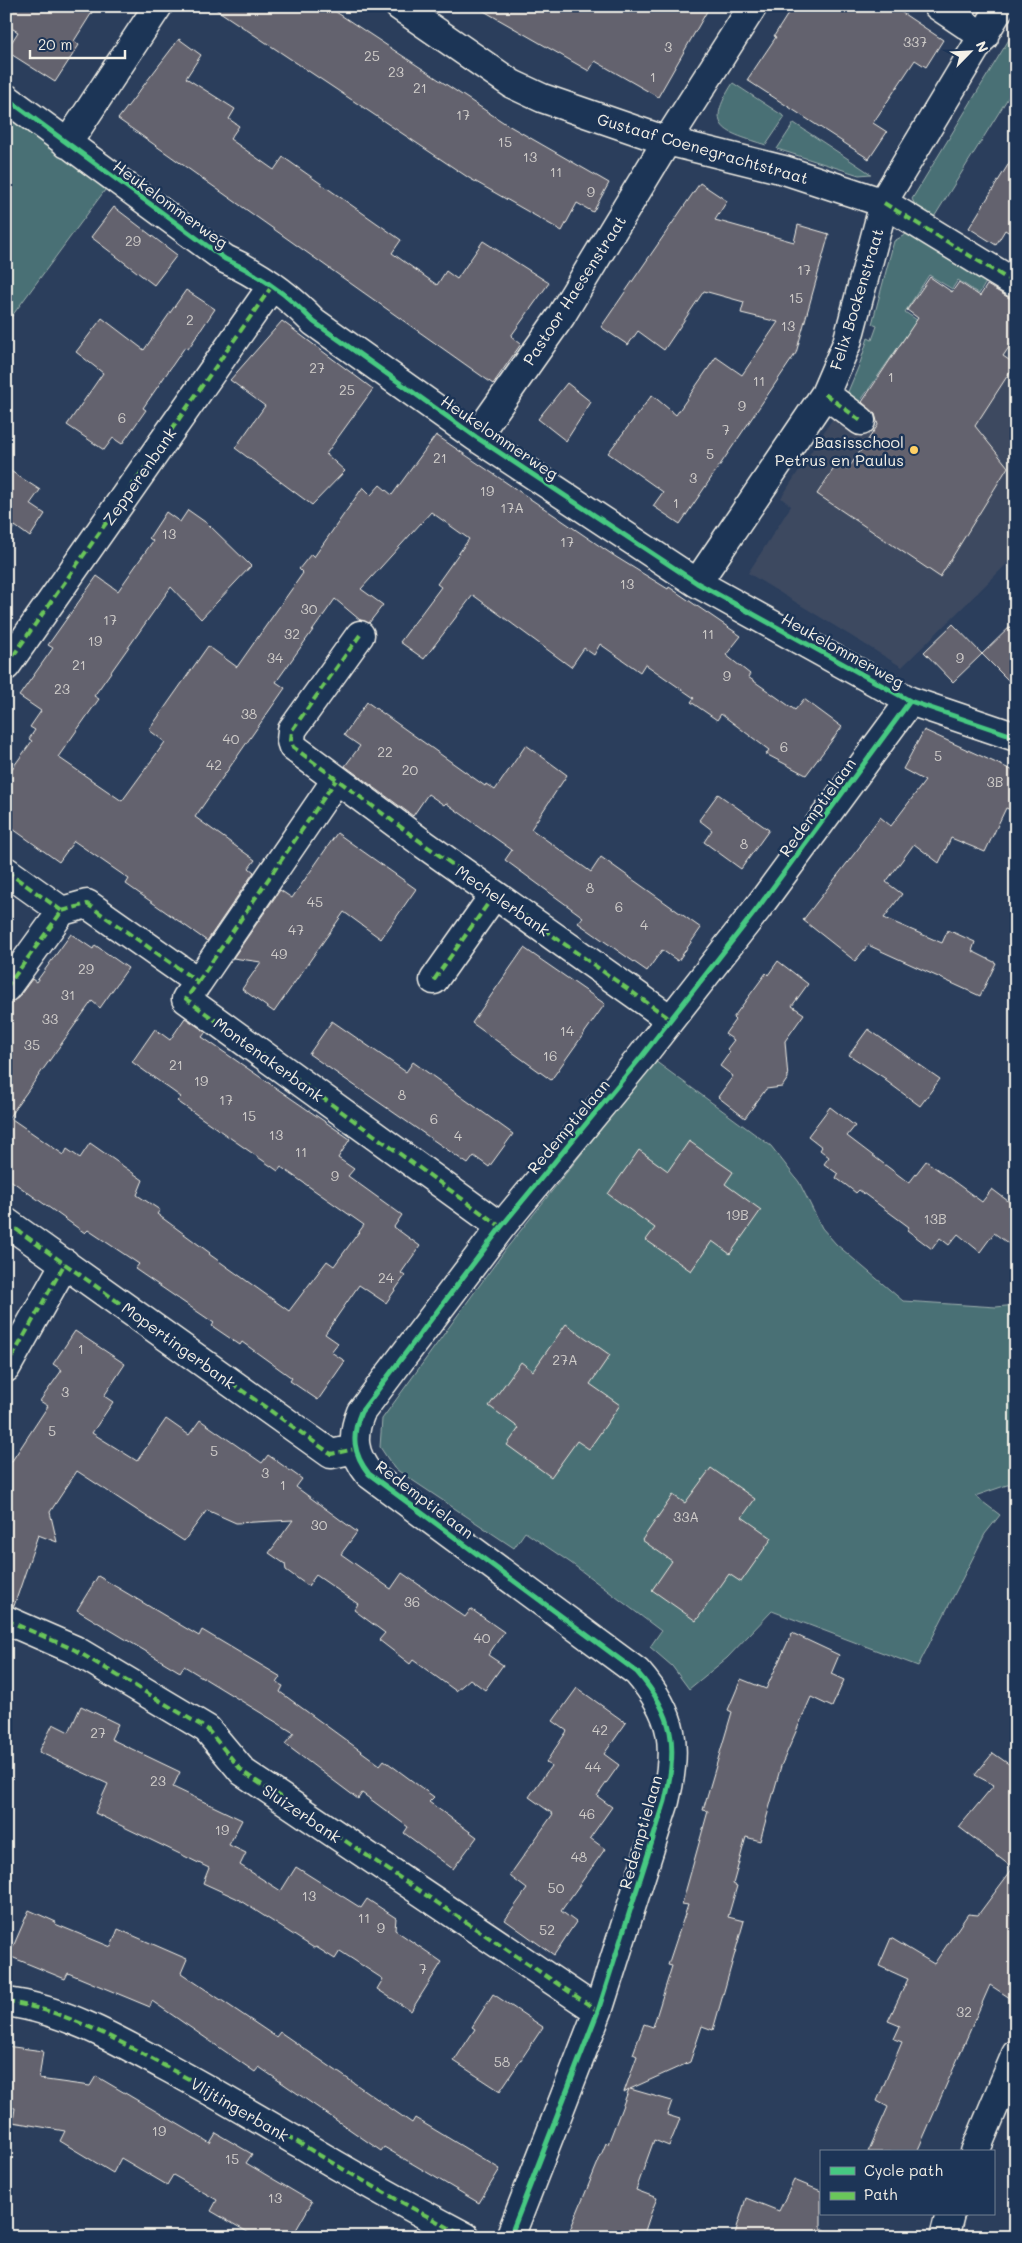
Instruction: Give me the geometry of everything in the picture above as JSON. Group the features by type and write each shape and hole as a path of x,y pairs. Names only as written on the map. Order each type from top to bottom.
{"street":[{"path":"67,144 158,6"},
{"name":"Gustaaf Coenegrachtstraat","path":"399,6 519,88 558,105 667,141 784,170 884,203 1016,284"},
{"name":"Pastoor Haesenstraat","path":"476,437 561,316 667,141 754,6"},
{"path":"938,6 984,37"},
{"name":"Felix Bockenstraat","path":"697,583 825,394 847,343 884,203 895,181 984,37 1001,6"},
{"name":"Heukelommerweg","path":"6,98 225,259 248,269 272,286 298,305 314,322 476,437 697,583 910,700 1016,737"},
{"name":"Zepperenbank","path":"6,666 272,286"},
{"path":"825,394 861,421"},
{"name":"Mechelerbank","path":"360,634 290,735 296,751 494,895 670,1019"},
{"name":"Redemptielaan","path":"510,2237 598,2011 670,1781 673,1744 661,1704 637,1672 369,1474 360,1463 355,1449 355,1429 361,1412 501,1227 757,909 910,700"},
{"path":"6,988 62,911 87,904 198,982 336,780"},
{"path":"6,870 62,911"},
{"path":"434,980 494,895"},
{"name":"Montenakerbank","path":"198,982 186,999 501,1227"},
{"name":"Mopertingerbank","path":"6,1222 331,1454 355,1449"},
{"path":"6,1368 65,1263"},
{"name":"Sluizerbank","path":"6,1620 76,1650 206,1729 243,1772 598,2011"},
{"name":"Vlijtingerbank","path":"6,2002 22,2004 66,2018 139,2052 227,2100 360,2180 466,2237"},
{"path":"975,2150 1016,2054"},
{"path":"944,2237 949,2216"}],"shaded area":[{"name":"Basisschool Petrus en Paulus","path":"930,277 952,292 980,296 988,284 1016,302 1016,555 902,667 748,573 791,506 781,498 844,401 857,410 898,348 900,349 920,319 907,310"}],"green space":[{"path":"1016,28 1016,85 931,222 919,213 912,199"},
{"path":"733,83 785,117 766,145 730,132 719,119 724,98"},
{"path":"6,111 108,186 6,324"},
{"path":"794,123 871,174 859,175 777,149"},
{"path":"910,232 988,279 979,294 958,280 952,289 929,275 905,312 917,320 855,409 844,401 868,338 872,340 877,326 872,324 894,241"},
{"path":"655,1061 771,1146 799,1182 822,1228 836,1244 903,1301 996,1307 1016,1305 1016,1482 975,1496 1000,1515 985,1534 918,1666 772,1611 727,1658 689,1689 672,1666 650,1647 661,1631 571,1563 525,1532 514,1548 394,1468 380,1447 382,1419 506,1249"}],"building":[{"path":"6,6 96,6 74,41 79,45 55,82 6,51 18,32 6,25"},
{"path":"211,6 327,6 506,124 609,183 593,212 577,203 562,231 469,178"},
{"path":"475,6 710,6 658,97 595,61 589,71"},
{"path":"793,6 892,6 943,40 926,67 915,60 873,123 887,132 869,159 747,80 776,37 774,36"},
{"path":"179,39 201,55 186,78 235,109 229,119 239,126 230,139 274,170 283,157 401,240 392,253 437,285 446,271 457,279 483,241 549,283 511,336 521,344 493,384 118,119"},
{"path":"1016,152 1016,237 1005,230 996,245 969,228"},
{"path":"700,183 727,201 715,220 794,242 798,225 829,234 796,353 680,524 653,506 663,492 608,453 652,395 676,415 716,357 742,375 778,322 741,313 744,302 704,291 664,350 638,331 628,345 601,327"},
{"path":"114,207 177,255 154,285 91,237"},
{"path":"930,277 952,292 959,282 980,296 987,285 1016,302 1016,337 1003,356 1015,364 975,426 1008,467 940,577 817,494 838,462 848,469 878,425 875,414 862,402 918,318 907,310"},
{"path":"186,290 215,309 188,349 185,347 143,408 146,410 122,444 113,438 104,450 67,425 103,373 76,352 102,318 144,350"},
{"path":"282,321 373,389 326,454 345,471 312,505 235,448 265,406 230,380"},
{"path":"567,383 591,402 566,441 538,419"},
{"path":"436,435 616,557 668,589 669,587 741,636 726,655 750,674 748,677 795,710 804,699 842,727 806,775 766,754 769,750 721,714 717,720 691,702 694,698 645,664 640,672 600,644 594,655 584,648 571,667 473,595 424,659 400,642 441,587 437,584 469,539 431,512 361,589 383,605 369,623 360,620 335,599 276,682 285,688 195,817 255,860 249,868 254,872 207,941 126,884 129,879 74,841 59,862 6,824 6,777 32,741 29,739 35,730 30,727 41,711 19,696 53,648 48,645 97,576 118,591 153,541 149,538 166,512 180,522 188,510 208,524 251,566 201,619 171,587 94,696 99,699 58,757 122,801 165,742 149,730 208,646 237,667 303,573 299,569 311,554 314,557 363,487 371,495 380,485 392,495"},
{"path":"6,468 40,490 30,504 45,514 30,537 15,526 6,539"},
{"path":"1016,621 1016,688 982,654"},
{"path":"953,624 982,654 953,682 924,652"},
{"path":"367,702 485,786 486,784 495,790 526,745 567,775 531,829 591,872 601,857 701,928 678,961 662,950 647,971 578,923 583,917 505,860 512,850 446,803 444,805 428,794 413,816 345,766 360,746 344,735"},
{"path":"924,730 1016,772 1016,812 1006,808 985,852 951,838 939,863 914,844 886,882 902,894 884,918 942,943 948,930 975,942 972,951 996,963 980,996 868,945 855,961 803,920 861,845 880,817 891,826 925,781 903,769"},
{"path":"718,794 769,830 741,869 704,842 712,830 699,820"},
{"path":"337,833 416,889 381,939 344,912 274,1012 242,989 261,962 233,958 280,890 292,898"},
{"path":"71,934 93,949 95,945 128,968 100,1008 92,1001 9,1117 64,1155 67,1149 80,1158 90,1143 143,1180 137,1195 160,1210 157,1214 289,1311 327,1261 334,1266 364,1225 281,1167 278,1171 177,1101 181,1097 132,1062 155,1029 170,1040 185,1018 206,1032 202,1037 350,1139 338,1158 354,1169 348,1176 402,1215 394,1227 420,1246 401,1273 405,1276 386,1303 359,1285 325,1334 338,1343 331,1352 345,1361 318,1400 290,1381 292,1378 242,1342 240,1345 212,1326 214,1323 135,1269 139,1264 88,1230 85,1233 6,1177 6,1004 18,998 32,979 36,982"},
{"path":"524,948 605,1004 551,1080 472,1023"},
{"path":"778,961 808,984 792,1006 804,1014 785,1041 788,1078 782,1087 766,1089 745,1118 718,1097 733,1076 720,1066 730,1052 727,1049 734,1040 725,1034 735,1020 733,1018 766,973 768,975"},
{"path":"332,1021 406,1072 413,1062 513,1134 489,1167 474,1156 468,1164 309,1054"},
{"path":"868,1029 940,1079 920,1106 886,1079 849,1055"},
{"path":"830,1107 855,1126 847,1136 909,1183 926,1161 982,1202 992,1189 1016,1207 1016,1249 994,1233 980,1252 958,1234 949,1245 940,1238 932,1249 907,1230 909,1227 859,1190 856,1193 836,1178 838,1174 824,1164 829,1157 820,1150 822,1147 808,1136"},
{"path":"689,1141 733,1172 725,1184 761,1210 730,1254 712,1241 691,1271 646,1240 655,1228 608,1194 639,1150 668,1171"},
{"path":"566,1324 610,1355 590,1384 620,1405 589,1449 577,1441 551,1477 507,1445 519,1428 489,1406 521,1362 533,1371"},
{"path":"75,1331 125,1364 104,1396 113,1402 92,1433 137,1461 166,1419 189,1435 200,1420 262,1463 268,1455 302,1479 296,1487 357,1532 341,1554 391,1589 402,1573 465,1617 471,1609 504,1632 488,1655 503,1665 485,1690 470,1679 456,1691 413,1660 410,1664 379,1640 385,1633 354,1610 358,1604 316,1575 308,1586 286,1570 285,1564 269,1553 293,1520 236,1523 207,1510 184,1541 77,1471 50,1512 57,1542 38,1535 14,1606 6,1605 6,1470 48,1406 40,1401 62,1370 53,1364"},
{"path":"711,1468 755,1499 742,1517 772,1538 741,1582 729,1574 696,1621 652,1590 672,1561 642,1540 673,1495 685,1503"},
{"path":"98,1576 199,1636 202,1630 281,1677 277,1683 283,1686 280,1692 380,1765 384,1760 434,1797 429,1802 477,1837 453,1869 404,1833 408,1827 362,1793 358,1799 285,1744 294,1733 184,1666 180,1672 77,1610"},
{"path":"792,1633 839,1655 831,1674 844,1680 832,1707 811,1697 781,1766 760,1841 746,1837 733,1884 737,1886 728,1917 744,1921 713,2030 702,2026 690,2062 630,2089 672,2101 667,2115 680,2119 669,2146 654,2140 636,2190 657,2198 643,2237 567,2237 606,2143 608,2144 629,2089 624,2092 637,2056 633,2054 644,2024 653,2027 672,1966 668,1965 688,1905 682,1904 708,1811 703,1810 732,1712 728,1710 741,1679 766,1689"},
{"path":"577,1688 626,1723 604,1754 619,1765 597,1796 612,1807 590,1838 605,1849 561,1911 576,1922 554,1955 505,1920 527,1889 510,1875 553,1814 529,1797 551,1766 546,1762 567,1731 553,1721"},
{"path":"81,1706 118,1724 111,1739 180,1772 173,1787 242,1820 229,1845 246,1853 240,1865 281,1891 296,1867 361,1908 367,1899 396,1918 395,1930 442,1962 411,2011 377,1989 383,1979 340,1951 335,1959 316,1947 314,1948 236,1898 203,1883 209,1868 95,1813 108,1784 39,1752 53,1724 69,1732"},
{"path":"993,1753 1010,1765 1016,1758 1016,2002 990,1985 918,2150 869,2150 888,2107 877,2101 902,2042 894,2039 900,2026 888,2021 908,1979 879,1966 891,1938 934,1964 968,1914 978,1915 1013,1868 959,1827 994,1785 975,1775"},
{"path":"29,1910 56,1922 55,1924 111,1947 118,1929 187,1959 181,1973 276,2037 280,2032 412,2123 415,2118 500,2169 479,2203 384,2147 381,2151 259,2067 255,2072 152,2001 150,2007 68,1973 65,1979 9,1956"},
{"path":"493,1994 543,2027 500,2091 454,2061 475,2029 472,2027"},
{"path":"6,2046 43,2051 39,2079 90,2086 96,2076 210,2143 216,2133 252,2154 246,2163 312,2202 292,2237 256,2237 211,2211 217,2200 173,2175 167,2185 121,2158 113,2173 60,2141 65,2131 13,2122 15,2108 6,2107"},
{"path":"794,2180 820,2191 821,2228 840,2237 734,2237 746,2198 779,2211"}],"marked path":[{"path":"884,203 1016,284"},
{"path":"6,666 272,286"},
{"path":"825,394 861,421"},
{"path":"360,635 292,730 291,741 293,747 425,845 670,1019"},
{"path":"198,982 336,780"},
{"path":"6,871 62,911"},
{"path":"434,980 494,895"},
{"path":"6,988 62,911 87,904 198,982 186,999 501,1227"},
{"path":"6,1222 331,1454 355,1449"},
{"path":"6,1368 65,1263"},
{"path":"6,1620 75,1650 207,1729 243,1772 598,2011"},
{"path":"6,2002 47,2011 67,2018 126,2045 215,2094 362,2180 466,2237"}],"cycle path":[{"path":"6,98 225,259 273,286 314,322 476,437 697,583 910,701 1016,737"},
{"path":"510,2237 598,2011 665,1801 671,1764 670,1732 666,1717 659,1703 637,1672 369,1474 360,1459 355,1444 358,1421 361,1412 501,1227 642,1056 757,909 910,701"}],"place":[{"name":"Basisschool Petrus en Paulus","path":"914,450"}]}
